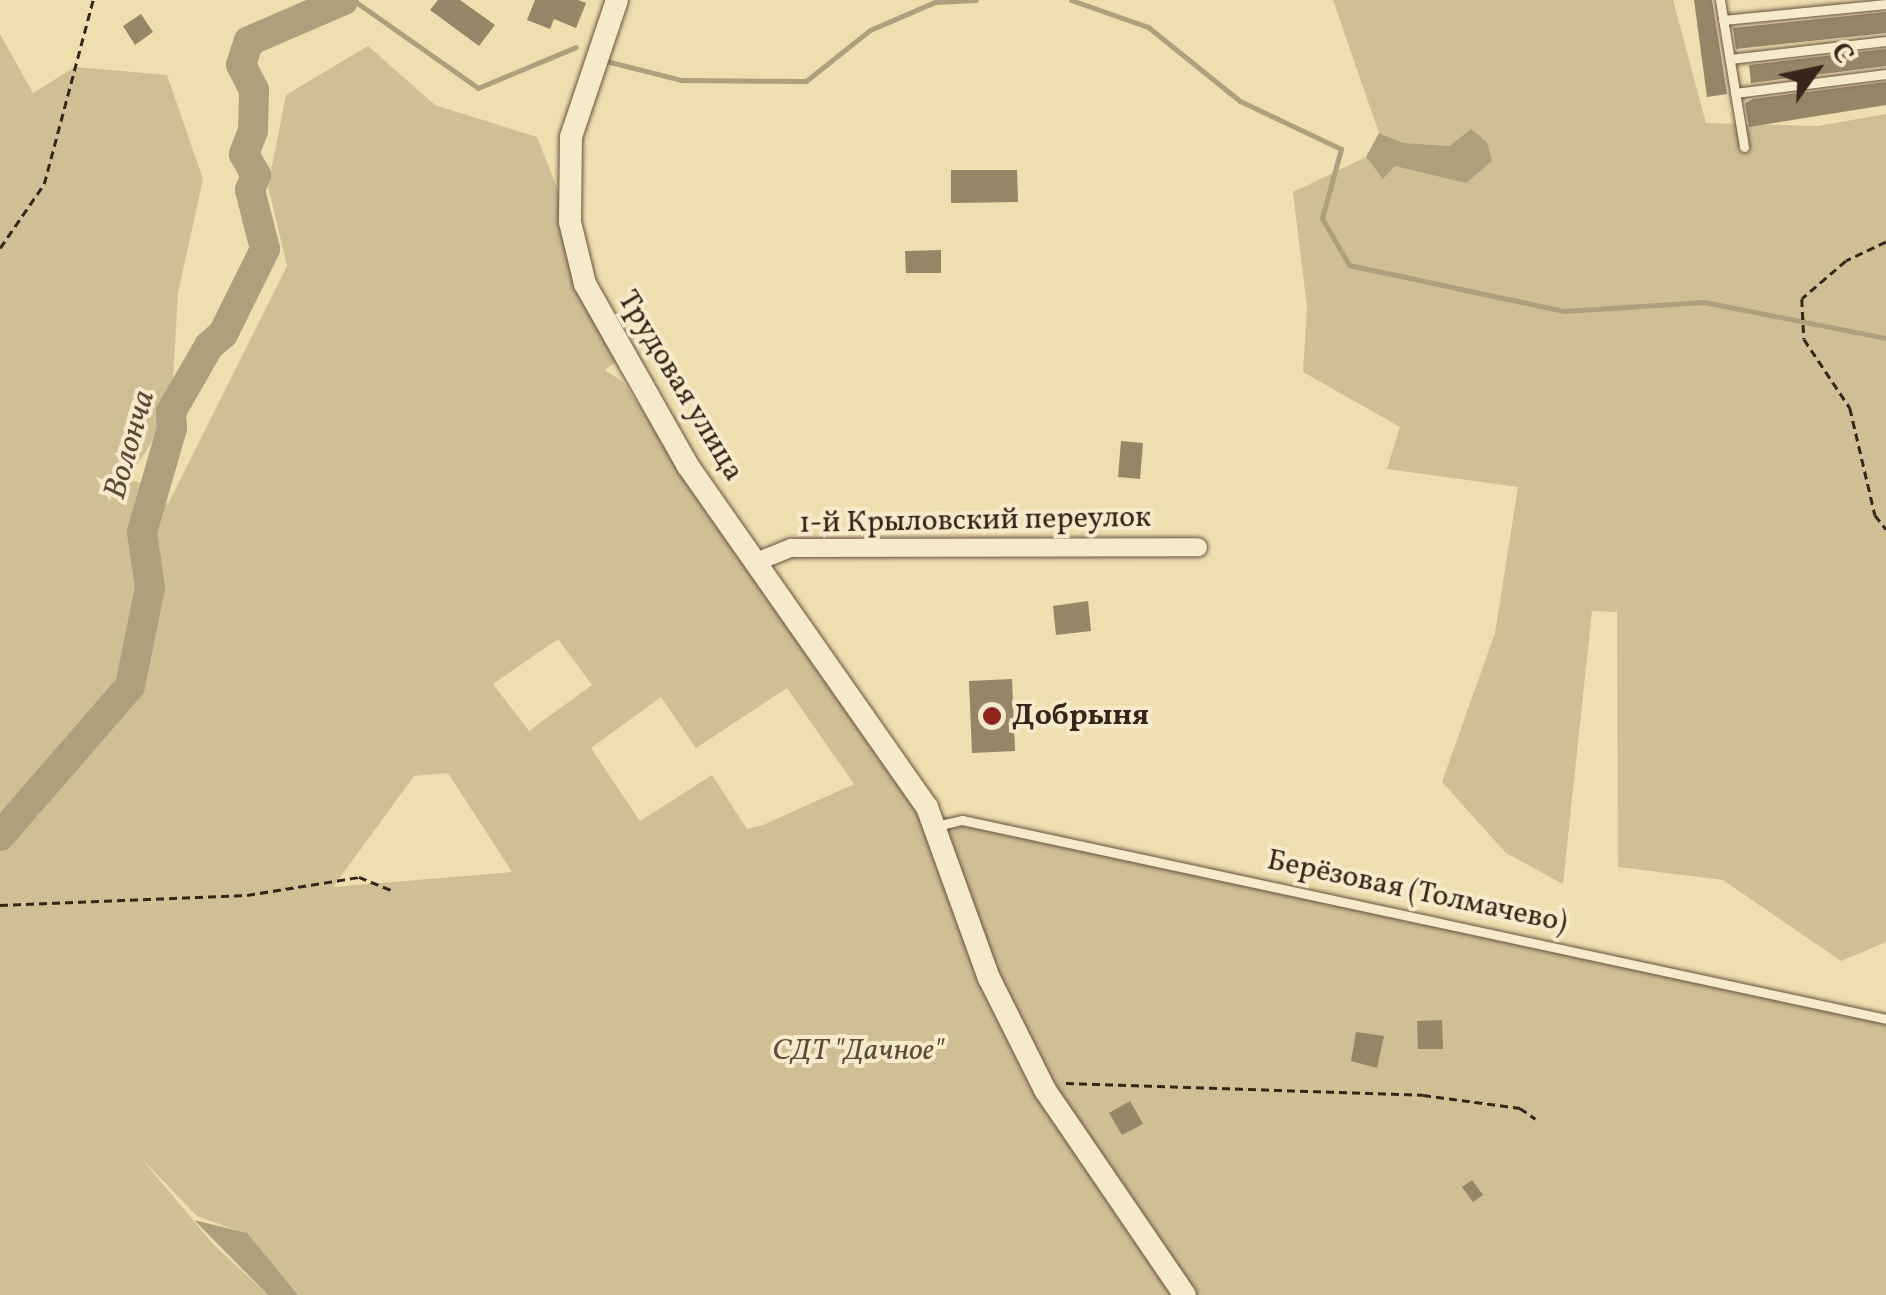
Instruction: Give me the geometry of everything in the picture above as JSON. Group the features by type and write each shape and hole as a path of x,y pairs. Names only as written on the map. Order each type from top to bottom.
{"street":[{"name":"Трудовая улица","path":"616,0 572,137 570,222 585,284 688,466 936,826 989,978 1046,1091 1185,1295"},
{"name":"1-й Крыловский переулок","path":"756,562 792,548 1198,546"}],"lane":[{"path":"1720,0 1744,147"},
{"path":"1724,20 1886,4"},
{"path":"1730,59 1886,41"},
{"path":"1735,93 1886,74"},
{"name":"Берёзовая (Толмачево)","path":"936,826 962,820 1886,1018"}],"path":[{"path":"0,248 44,184 93,0"},
{"path":"1886,242 1846,261 1802,299 1804,339 1850,408 1875,515 1886,529"},
{"path":"0,904 247,895 359,877 393,891"},
{"path":"1046,1091 1066,1082 1423,1095 1520,1108 1536,1119"}],"green space":[{"path":"1333,0 1673,0 1706,123 1818,126 1886,114 1886,942 1841,961 1723,880 1618,867 1617,612 1592,611 1563,884 1506,853 1442,782 1495,633 1518,487 1387,469 1400,427 1303,372 1307,307 1293,192 1366,157 1383,179 1395,166 1423,170 1450,146 1404,143 1379,133"},
{"name":"СДТ \"Дачное\"","path":"0,34 33,93 75,67 167,75 203,179 178,293 171,412 128,479 149,486 168,504 287,266 268,186 286,95 368,46 435,105 537,137 623,356 605,370 623,382 790,631 929,817 963,817 1886,1019 1886,1295 298,1295 247,1234 197,1216 141,1158 213,1244 268,1295 0,1295","holes":["558,639 592,685 529,731 493,684","787,688 854,784 747,829 712,775 640,821 591,748 661,697 696,748","448,773 512,872 333,887 414,776"]}],"shaded area":[{"path":"1471,129 1487,142 1492,161 1466,183 1395,166 1383,179 1366,157 1379,133 1404,143 1450,146"},
{"path":"194,1220 247,1233 298,1295 268,1295"}],"building":[{"path":"438,0 460,0 495,25 479,46 430,10"},
{"path":"535,0 586,3 576,28 554,19 550,29 527,20"},
{"path":"1694,0 1712,0 1727,94 1707,97"},
{"path":"1886,12 1886,33 1736,49 1733,28"},
{"path":"141,14 153,32 135,45 123,26"},
{"path":"1886,49 1886,66 1751,83 1749,65"},
{"path":"1886,82 1886,105 1749,127 1745,103 1753,99"},
{"path":"951,170 1017,170 1018,202 951,203"},
{"path":"941,250 941,273 906,273 905,251"},
{"path":"1121,441 1143,443 1140,479 1118,477"},
{"path":"1088,601 1091,631 1056,635 1053,606"},
{"name":"Добрыня","path":"1012,679 1015,751 972,753 969,681"},
{"path":"1442,1020 1443,1049 1418,1049 1417,1021"},
{"path":"1356,1032 1384,1036 1377,1068 1351,1061"},
{"path":"1130,1101 1143,1124 1122,1135 1109,1113"},
{"path":"1472,1180 1483,1195 1473,1202 1462,1187"}],"waterway":[{"name":"Волонча","path":"0,836 130,686 150,588 142,532 172,428 171,412 209,346 223,334 265,249 250,190 256,175 244,154 253,131 254,90 241,65 249,41 344,0"},
{"path":"353,0 478,88 576,47"},
{"path":"610,62 681,80 806,81 870,30 935,2 976,0"},
{"path":"1071,0 1148,27 1240,101 1341,149 1322,218 1349,265 1564,311 1704,302 1886,338"}],"place":[{"name":"Добрыня","path":"992,716"}]}
